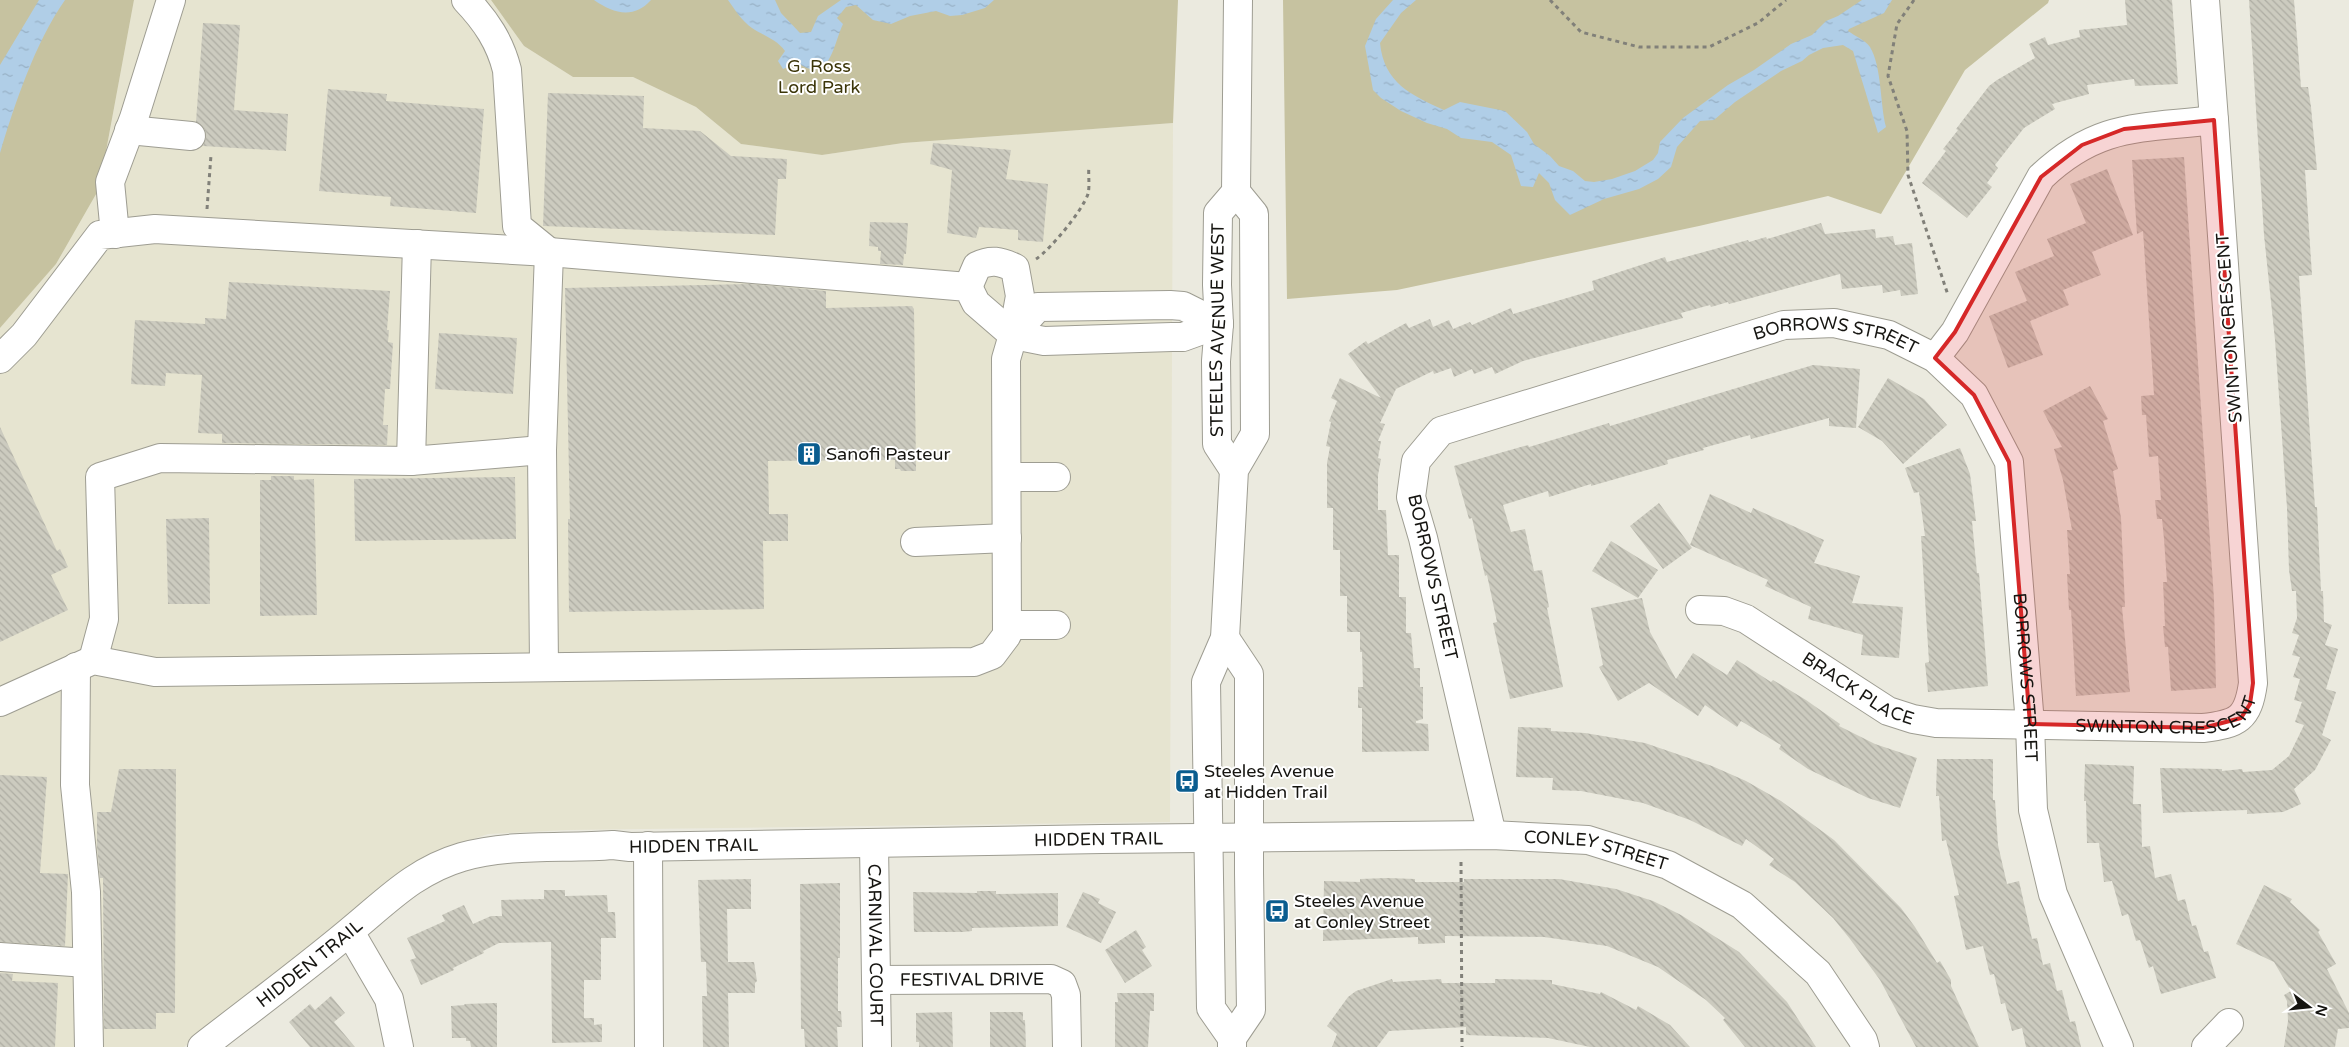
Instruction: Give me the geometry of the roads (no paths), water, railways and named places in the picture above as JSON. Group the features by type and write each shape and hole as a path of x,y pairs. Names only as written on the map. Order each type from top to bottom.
{"street":[{"path":"115,234 110,182 171,0"},
{"path":"466,0 481,16 502,49 507,70 517,226 549,252"},
{"name":"SWINTON CRESCENT","path":"2030,724 2203,728 2222,726 2241,718 2250,704 2253,683 2205,0"},
{"path":"1236,192 1238,6"},
{"path":"1934,358 1954,332 2041,177 2062,158 2082,145 2124,129 2158,124 2214,120"},
{"path":"129,130 191,136"},
{"name":"STEELES AVENUE WEST","path":"1225,638 1249,674 1251,1010 1232,1043 1211,1008 1206,682 1225,638 1234,470 1255,434 1254,214 1236,192 1218,213 1217,285 1219,324 1216,361 1217,444 1234,470"},
{"path":"0,358 24,335 100,235 155,229 549,252 968,287"},
{"path":"411,461 417,244"},
{"path":"544,666 542,450 549,252"},
{"path":"0,702 85,664 155,672 974,662 992,655 1007,635 1006,359 1013,335 1020,296 1014,268 1002,262 988,261 977,266 968,287 976,303 1013,335 1044,341 1182,337 1219,324 1254,325"},
{"name":"BORROWS STREET","path":"1492,835 1423,538 1411,496 1416,461 1441,431 1784,325 1834,323 1889,335 1934,358 1974,395 2009,462 2030,724 2033,810 2053,894 2119,1047"},
{"path":"89,1047 86,892 75,785 85,664 104,619 100,477 160,458 411,461 542,450"},
{"path":"1007,477 1056,476"},
{"path":"915,542 1007,538"},
{"name":"BRACK PLACE","path":"1700,610 1724,611 1746,619 1888,711 1913,719 1936,723 2030,724"},
{"path":"1007,626 1056,625"},
{"name":"CONLEY STREET","path":"1249,839 1492,835 1588,840 1668,865 1742,905 1818,973 1863,1040 1865,1047"},
{"name":"HIDDEN TRAIL","path":"202,1047 350,932 390,896 420,876 463,857 498,850 613,844 648,846 1249,839"},
{"name":"CARNIVAL COURT","path":"874,844 877,1047"},
{"path":"648,846 649,1047"},
{"path":"350,932 389,999 399,1047"},
{"path":"0,958 87,962"},
{"name":"FESTIVAL DRIVE","path":"876,980 1051,978 1062,984 1066,995 1067,1047"},
{"path":"2206,1047 2229,1023"}],"water":[{"path":"39,0 65,0 35,54 19,94 0,153 0,65"},
{"path":"594,0 651,0 638,10 624,12 609,9"},
{"path":"728,0 775,0 781,13 800,33 811,32 818,16 841,0 994,0 985,8 962,15 950,16 936,11 910,16 891,24 873,20 856,5 846,7 837,18 843,24 829,60 824,66 817,69 809,69 798,63 783,69 778,61 785,51 774,41 748,25"},
{"path":"1393,0 1416,0 1401,13 1380,43 1387,68 1401,86 1410,93 1444,110 1460,102 1505,111 1527,132 1534,144 1550,156 1559,166 1573,171 1585,181 1594,182 1612,179 1635,171 1653,160 1658,153 1660,142 1683,118 1728,85 1754,70 1791,44 1812,35 1826,21 1838,16 1862,0 1892,0 1884,13 1848,31 1863,40 1870,47 1874,55 1879,75 1886,127 1878,133 1853,51 1843,45 1823,48 1781,71 1735,102 1714,120 1700,121 1677,147 1671,167 1658,179 1639,189 1604,199 1570,215 1555,200 1549,183 1539,173 1533,187 1521,186 1511,155 1492,142 1461,138 1447,129 1427,123 1401,111 1381,98 1373,90 1365,46 1376,19"}],"place":[{"name":"Sanofi Pasteur","path":"809,454"},
{"name":"Steeles Avenue at Hidden Trail","path":"1187,781"},
{"name":"Steeles Avenue at Conley Street","path":"1277,911"}],"park label":[{"name":"G. Ross Lord Park","path":"819,76"}]}
